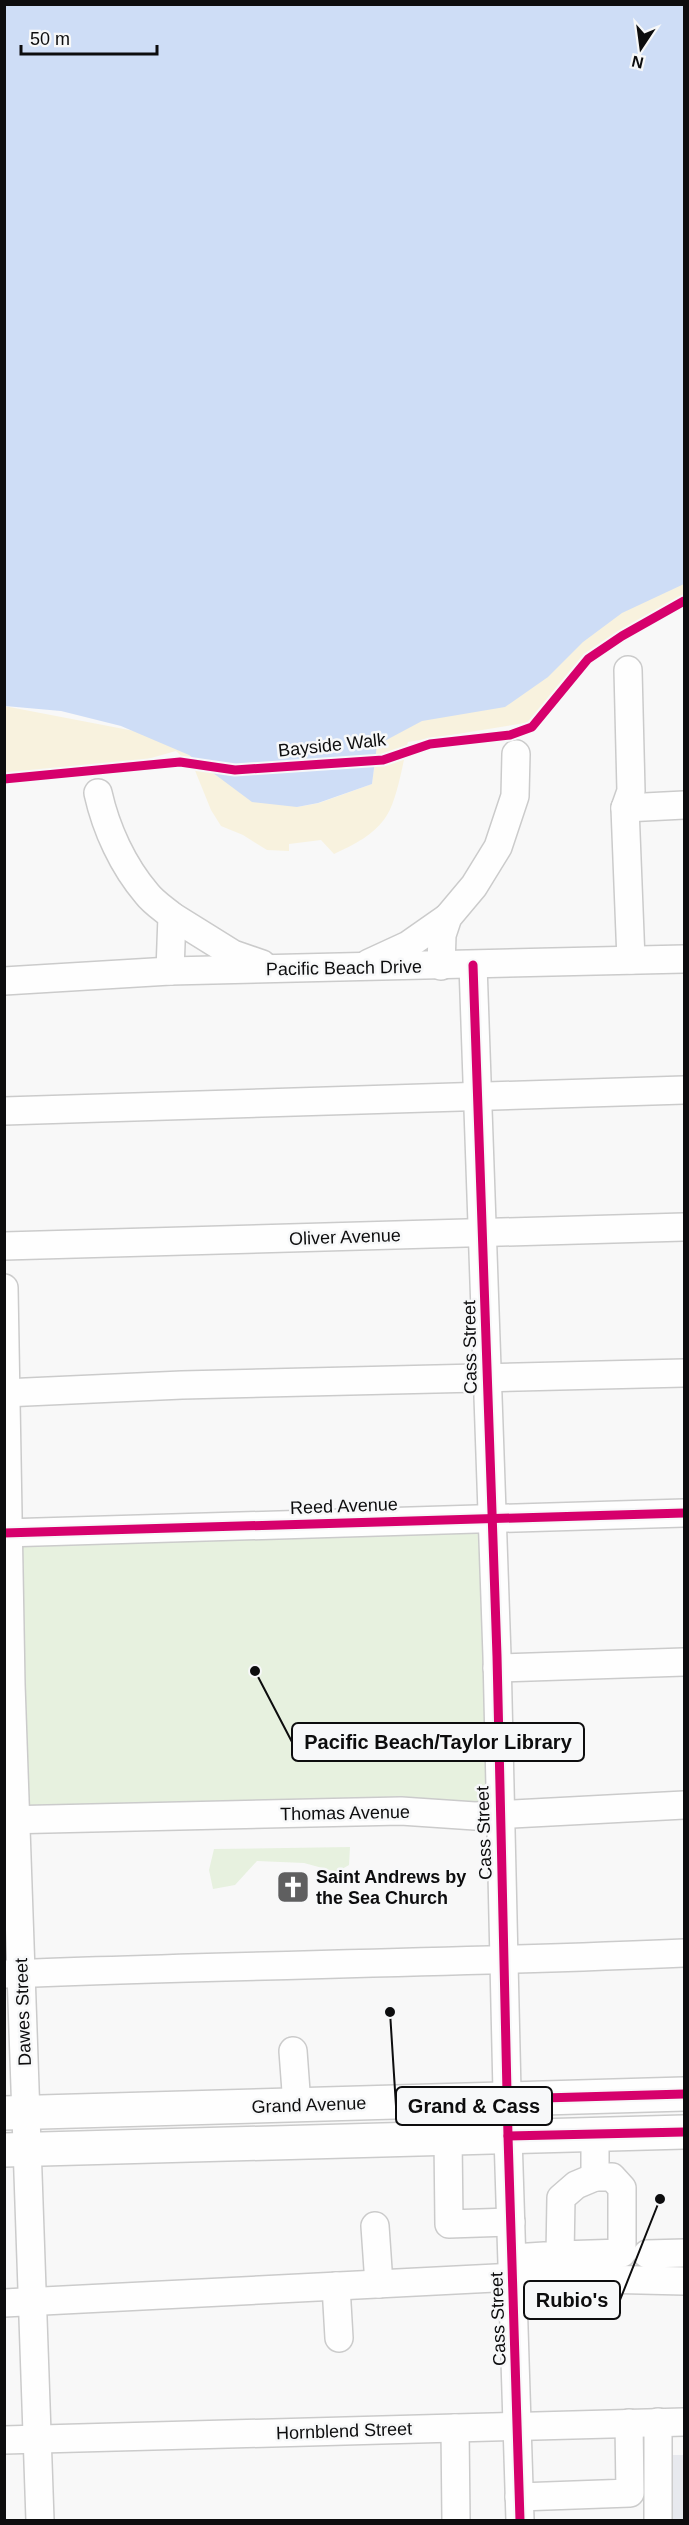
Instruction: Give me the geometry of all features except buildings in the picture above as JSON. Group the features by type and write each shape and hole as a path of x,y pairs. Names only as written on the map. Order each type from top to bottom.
{"main road":[{"name":"Grand Avenue","path":"15,2113 684,2094"},
{"name":"Grand Avenue","path":"16,2150 684,2132"}],"street":[{"path":"628,670 631,791 625,808 632,960"},
{"path":"354,968 381,959 408,945 448,917 474,886 498,847 515,796 516,754"},
{"path":"98,794 104,820 117,847 147,895 172,916 233,954 280,969"},
{"path":"625,808 684,805"},
{"path":"170,971 172,916"},
{"path":"441,966 442,935 448,917"},
{"name":"Pacific Beach Drive","path":"4,981 170,971 684,959"},
{"name":"Cass Street","path":"473,965 484,1234 520,2508"},
{"path":"4,1111 684,1090"},
{"name":"Oliver Avenue","path":"4,1246 684,1227"},
{"name":"Dawes Street","path":"4,1288 16,2150 33,2302 40,2520"},
{"path":"6,1393 182,1385 684,1373"},
{"name":"Reed Avenue","path":"7,1532 684,1513"},
{"path":"497,1668 684,1662"},
{"name":"Thomas Avenue","path":"10,1820 401,1811 475,1816 684,1805"},
{"path":"13,1973 249,1965 504,1961 684,1953"},
{"path":"293,2051 297,2105"},
{"path":"595,2134 595,2177"},
{"path":"448,2138 449,2224 511,2222"},
{"path":"4,2303 379,2284 513,2267 560,2255 622,2253 621,2188 612,2177 595,2177 576,2185 561,2198 560,2255"},
{"path":"375,2226 379,2284"},
{"path":"647,2254 684,2253"},
{"path":"513,2267 684,2281"},
{"path":"336,2286 339,2338"},
{"path":"658,2422 658,2520"},
{"name":"Hornblend Street","path":"4,2440 684,2422"},
{"path":"520,2508 630,2493 629,2423"},
{"path":"455,2428 456,2520"}],"shaded area":[{"path":"671,2455 684,2455 684,2520 671,2520"}],"green space":[{"path":"484,1528 493,1808 22,1817 11,1540"},
{"path":"350,1847 349,1865 337,1872 304,1863 257,1861 235,1885 213,1889 209,1870 214,1849"}],"sand":[{"path":"684,504 684,598 625,630 531,722 408,742 397,791 387,815 370,834 334,854 321,840 289,844 289,851 267,850 243,835 221,826 211,810 194,768 176,751 144,760 5,779 4,706 202,744 297,807 319,803 372,784 377,743"}],"water":[{"path":"4,5 684,5 684,584 622,613 583,642 548,677 505,707 422,721 377,745 372,784 318,803 297,807 252,802 189,755 121,726 61,711 5,706"}],"cycle path":[{"name":"Bayside Walk","path":"4,779 180,762 235,770 383,760 430,744 510,735 532,727 588,659 622,636 684,601"},
{"path":"473,965 497,1656 520,2520"},
{"path":"4,1533 684,1513"},
{"path":"508,2099 684,2094"},
{"path":"508,2136 684,2132"}],"place":[{"name":"Pacific Beach/Taylor Library","path":"255,1671"},
{"name":"Saint Andrews by the Sea Church","path":"293,1887"},
{"name":"Grand & Cass","path":"390,2012"},
{"name":"Rubio's","path":"660,2199"}]}
